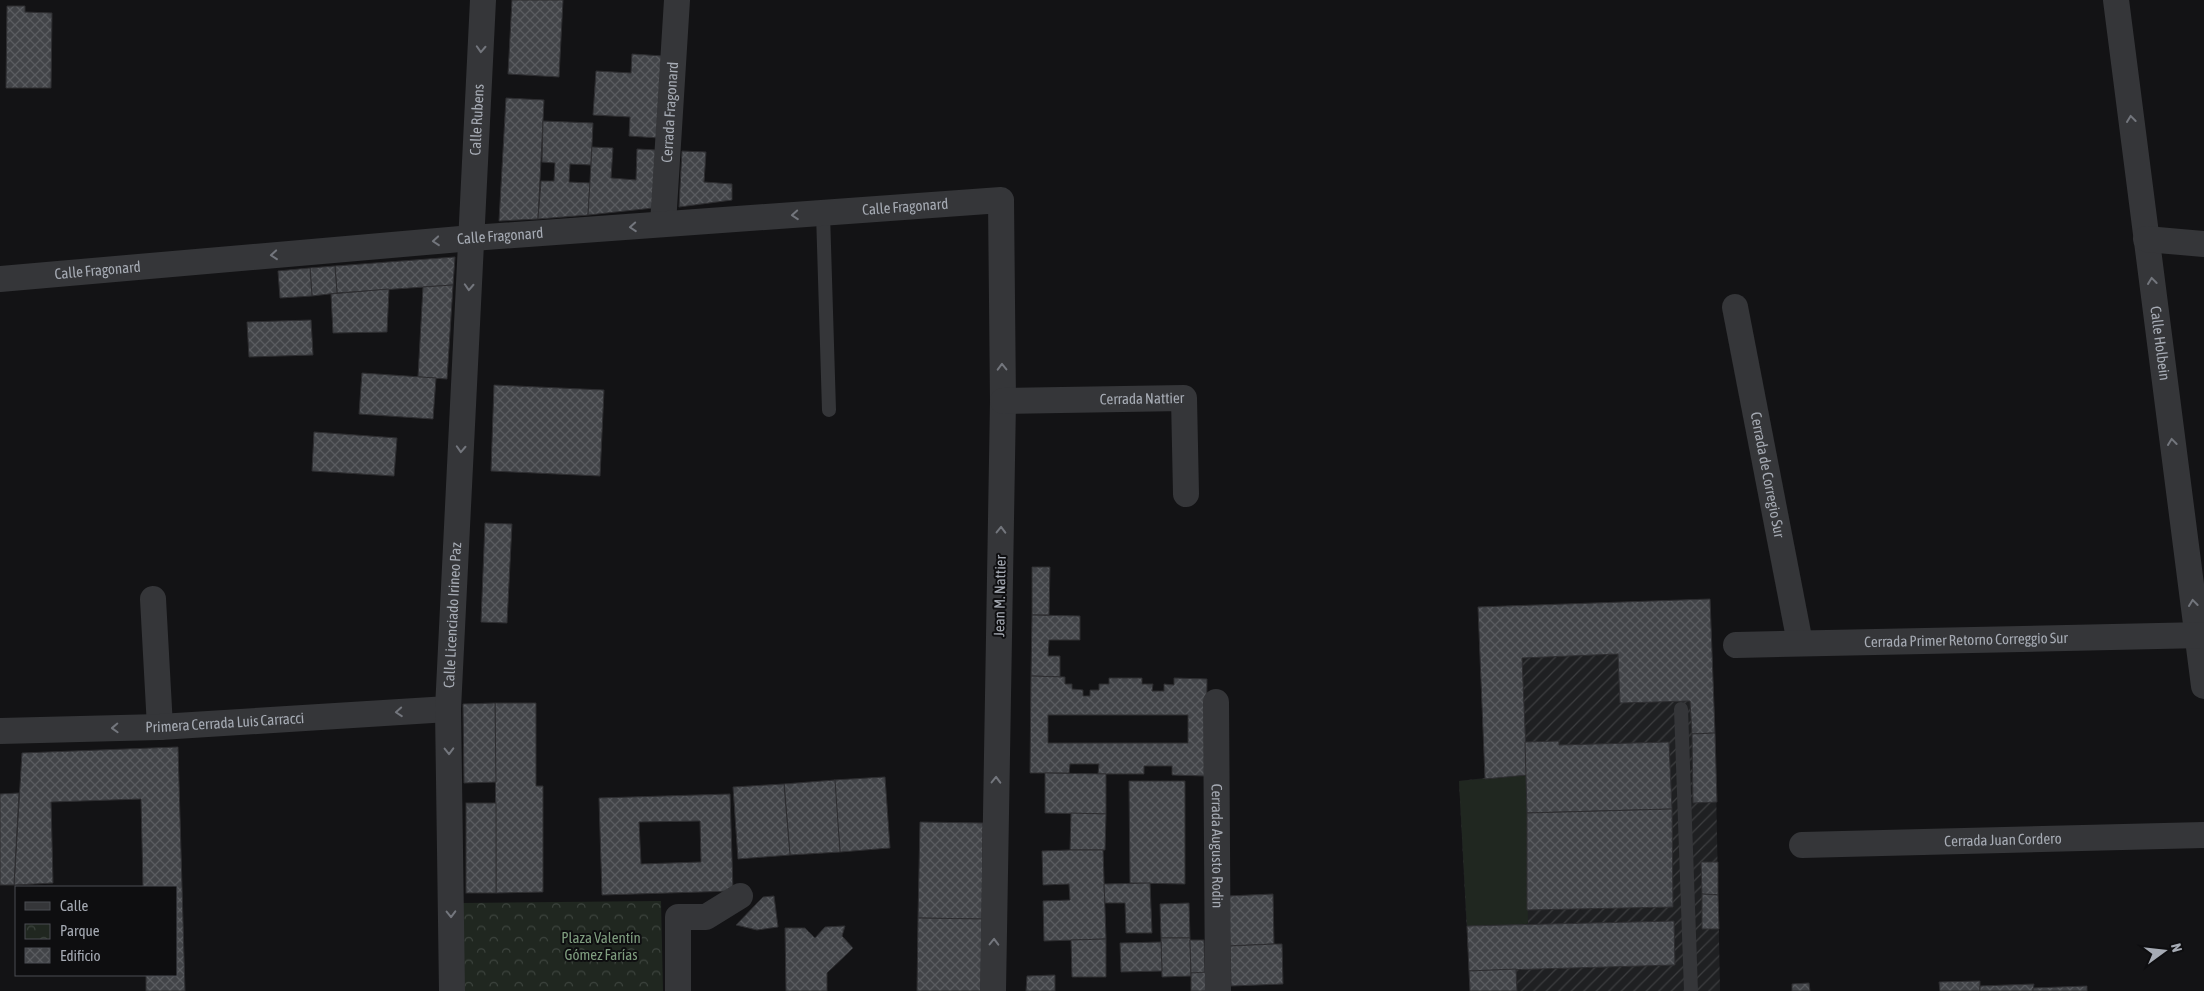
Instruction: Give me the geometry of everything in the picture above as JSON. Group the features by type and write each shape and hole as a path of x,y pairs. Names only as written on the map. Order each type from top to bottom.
{"street":[{"name":"Calle Rubens","path":"472,238 483,0"},
{"name":"Cerrada Fragonard","path":"663,224 677,0"},
{"name":"Calle Holbein","path":"2116,0 2146,239 2200,635 2204,686"},
{"name":"Calle Fragonard","path":"0,279 472,238 1001,200"},
{"name":"Jean M. Nattier","path":"993,991 1003,402 1001,200"},
{"name":"Calle Licenciado Irineo Paz","path":"452,991 448,709 472,238"},
{"path":"2146,239 2204,244"},
{"name":"Cerrada de Corregio Sur","path":"1735,307 1800,643"},
{"name":"Cerrada Nattier","path":"1003,402 1184,398 1186,494"},
{"path":"153,599 160,727"},
{"name":"Cerrada Primer Retorno Correggio Sur","path":"1736,645 2200,635"},
{"name":"Cerrada Augusto Rodin","path":"1216,702 1218,991"},
{"name":"Primera Cerrada Luis Carracci","path":"0,731 160,727 448,709"},
{"name":"Cerrada Juan Cordero","path":"1802,845 2204,835"},
{"path":"678,991 678,916 706,917 740,896"}],"lane":[{"path":"823,213 829,410"},
{"path":"1681,709 1691,991"}],"shaded area":[{"path":"1710,599 1715,733 1720,991 1470,991 1459,781 1485,778 1478,607"}],"green space":[{"path":"1527,775 1528,925 1467,926 1459,781"},
{"name":"Plaza Valentín Gómez Farías","path":"661,901 663,991 464,991 462,903"}],"building":[{"path":"512,0 563,0 559,77 508,74"},
{"path":"7,6 25,6 25,12 52,13 51,88 6,88"},
{"path":"632,54 663,56 659,138 629,136 630,117 593,115 596,71 631,73"},
{"path":"506,98 544,100 538,219 499,221"},
{"path":"543,121 593,123 591,165 570,164 569,182 590,183 588,215 538,219 541,181 554,181 555,163 542,162"},
{"path":"592,147 613,148 611,178 636,180 637,149 656,150 653,208 588,215"},
{"path":"682,151 706,152 704,182 732,184 732,200 679,207"},
{"path":"455,257 453,285 337,293 335,266"},
{"path":"335,266 337,293 312,296 310,268"},
{"path":"310,268 312,296 280,298 278,271"},
{"path":"453,285 447,379 418,377 423,287"},
{"path":"389,289 387,332 333,333 331,294"},
{"path":"311,320 313,355 249,357 247,322"},
{"path":"362,373 436,378 433,419 359,414"},
{"path":"494,385 604,390 600,476 491,471"},
{"path":"314,432 397,438 394,476 312,471"},
{"path":"485,523 512,524 507,623 481,622"},
{"path":"1032,567 1050,567 1049,615 1032,615"},
{"path":"1710,599 1715,733 1692,734 1690,701 1620,703 1618,654 1522,658 1527,775 1485,779 1478,607"},
{"path":"1032,615 1080,616 1080,640 1049,640 1048,656 1060,656 1060,677 1031,676"},
{"path":"1031,676 1065,677 1065,684 1072,684 1072,689 1083,690 1083,696 1090,696 1090,690 1099,690 1099,684 1109,684 1109,678 1142,678 1142,684 1153,684 1152,691 1164,691 1164,684 1174,685 1174,678 1207,679 1206,776 1172,775 1172,766 1144,766 1144,774 1098,774 1099,764 1070,764 1069,773 1030,773","holes":["1048,715 1188,715 1188,743 1048,743"]},
{"path":"495,703 536,703 536,786 543,786 543,892 496,893"},
{"path":"495,703 496,782 464,783 463,704"},
{"path":"1715,733 1717,802 1693,803 1692,734"},
{"path":"1559,741 1559,745 1669,742 1672,809 1527,813 1525,742"},
{"path":"178,747 185,991 146,991 146,976 178,976 178,886 143,886 141,799 51,802 53,883 14,885 22,753"},
{"path":"1045,773 1106,774 1106,814 1045,813"},
{"path":"885,777 890,848 840,852 834,780"},
{"path":"835,780 840,852 790,855 784,784"},
{"path":"1129,781 1185,781 1185,884 1130,883"},
{"path":"784,784 790,855 738,859 733,787"},
{"path":"19,793 14,885 0,885 0,794"},
{"path":"730,794 733,891 602,895 599,798","holes":["700,821 701,862 641,864 639,822"]},
{"path":"466,803 496,803 496,893 466,893"},
{"path":"1672,809 1673,907 1527,910 1527,813"},
{"path":"1071,813 1106,814 1105,850 1070,850"},
{"path":"920,822 983,823 982,919 918,918"},
{"path":"1103,850 1106,939 1044,941 1043,901 1070,900 1069,884 1043,885 1042,851"},
{"path":"1701,862 1718,862 1718,895 1702,894"},
{"path":"1150,883 1152,933 1126,933 1125,903 1105,903 1104,884"},
{"path":"1273,894 1274,944 1230,946 1228,896"},
{"path":"1702,894 1718,895 1719,929 1702,929"},
{"path":"774,896 778,927 757,930 736,925 763,897"},
{"path":"1189,903 1190,938 1161,938 1160,904"},
{"path":"918,918 982,919 981,991 917,991"},
{"path":"1674,921 1675,965 1469,971 1467,926"},
{"path":"845,926 842,936 853,948 827,973 827,991 786,991 785,928 805,928 815,938 825,927"},
{"path":"1161,938 1190,938 1191,976 1162,977"},
{"path":"1106,939 1106,977 1072,977 1071,940"},
{"path":"1190,940 1204,940 1205,973 1191,973"},
{"path":"1161,942 1162,971 1121,972 1120,943"},
{"path":"1282,944 1283,984 1231,986 1230,946"},
{"path":"1516,969 1517,991 1470,991 1469,971"},
{"path":"1208,972 1208,991 1191,991 1191,973"},
{"path":"1055,975 1055,991 1026,991 1027,976"},
{"path":"1980,981 1980,991 1940,991 1939,982"},
{"path":"1809,983 1810,991 1792,991 1792,984"},
{"path":"2034,984 2033,991 1980,991 1980,986"},
{"path":"2087,986 2087,991 2033,991 2033,988"}]}
